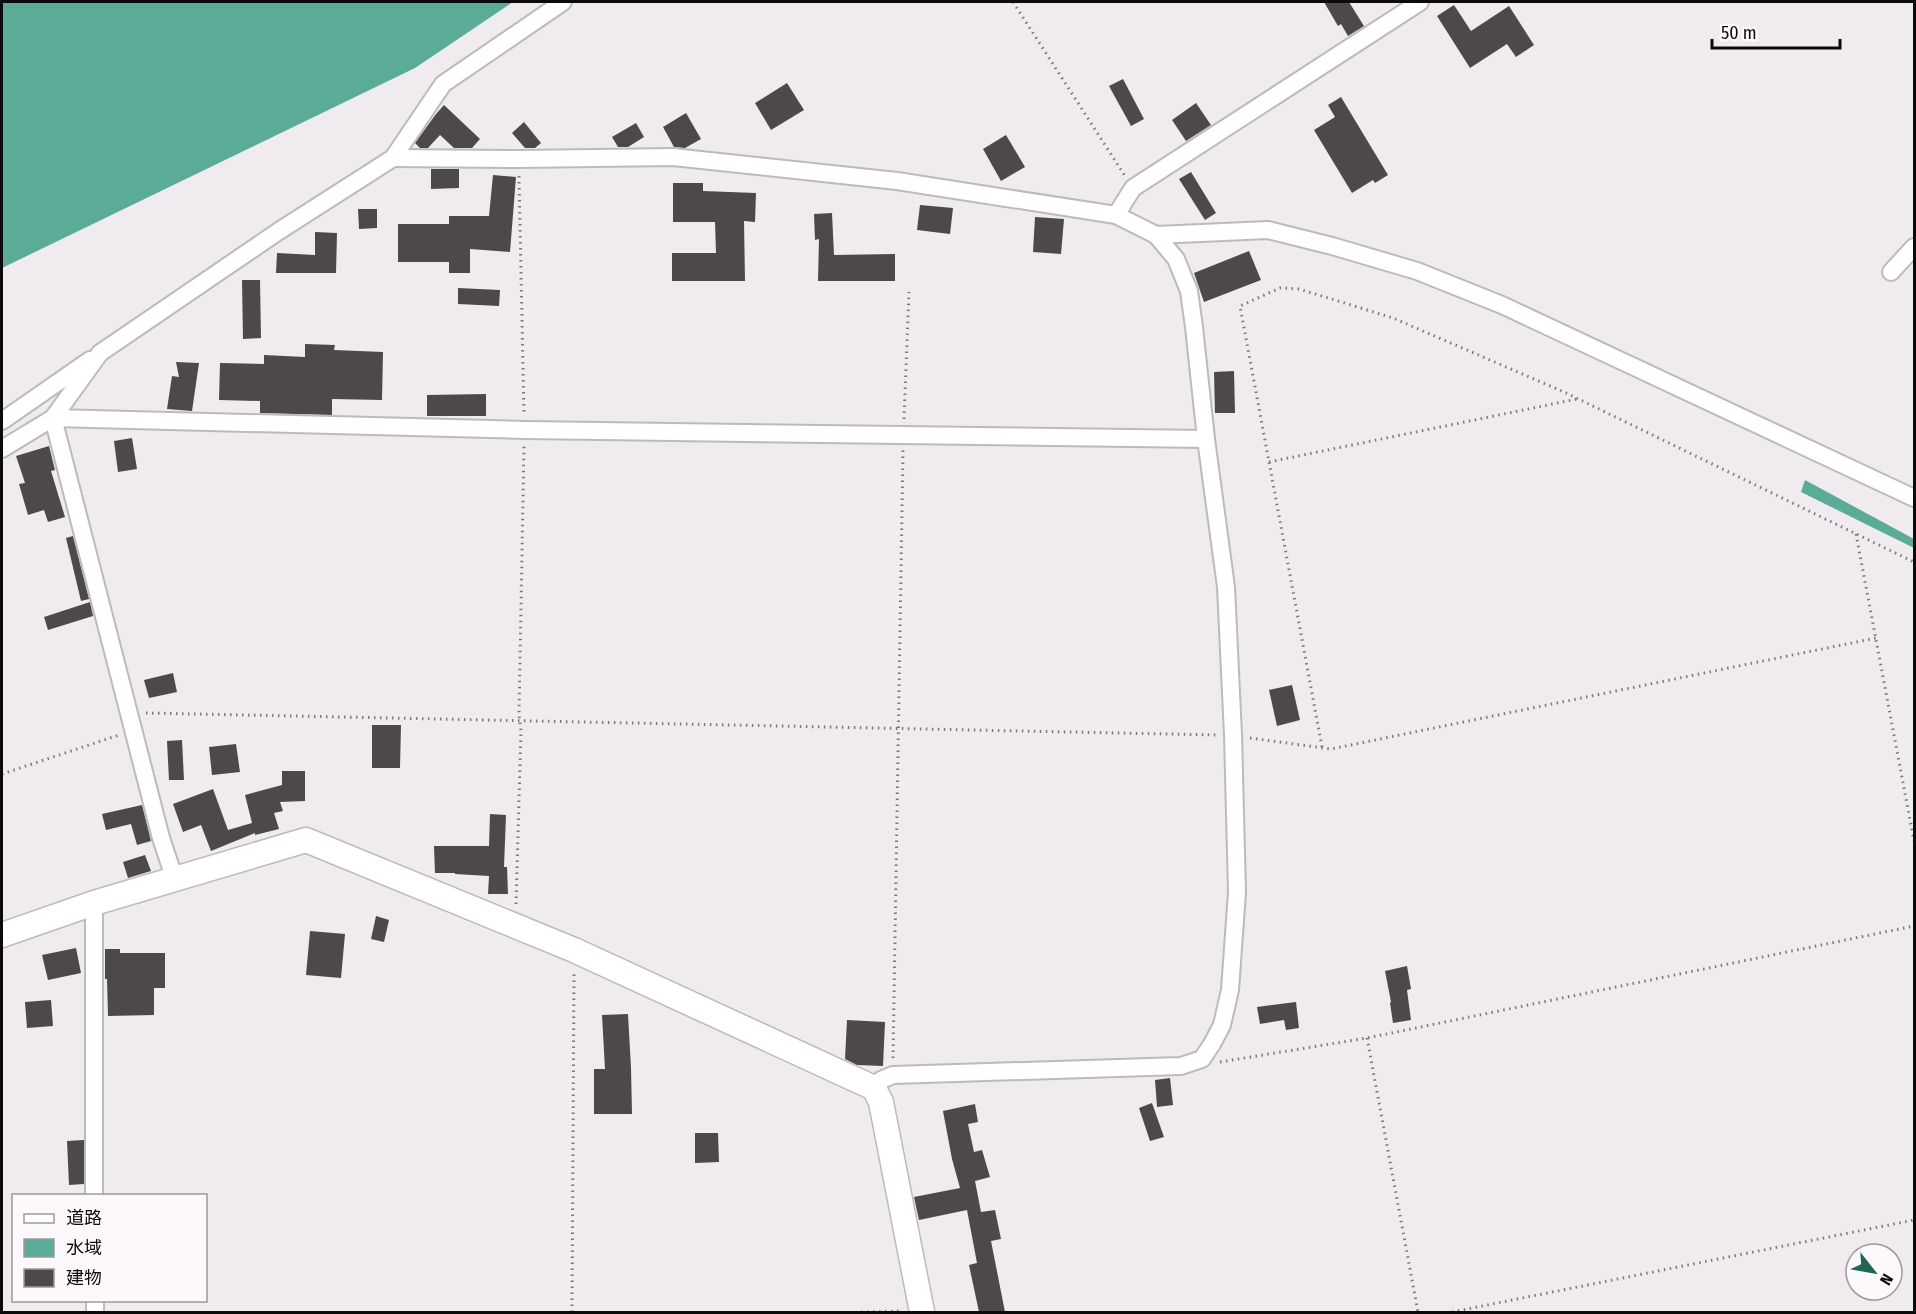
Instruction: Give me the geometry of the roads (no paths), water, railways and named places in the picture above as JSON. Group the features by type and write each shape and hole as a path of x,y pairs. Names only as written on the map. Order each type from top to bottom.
{"street":[{"path":"2,421 279,231 393,158 443,84 563,2"},
{"path":"1116,214 1133,188 1419,2"},
{"path":"2,935 94,903 306,840 574,950 883,1082 1182,1066 1202,1059 1222,1025 1230,990 1237,892 1226,587 1189,291 1176,259 1156,235 1116,214 897,180 673,157 393,158"},
{"path":"1156,235 1268,230 1417,271 1502,305 1914,498"},
{"path":"1891,272 1914,248"},
{"path":"2,449 53,418 100,353"},
{"path":"53,418 525,430 1206,439"},
{"path":"53,418 162,838 175,880"},
{"path":"94,903 94,1194"},
{"path":"883,1082 881,1102 922,1312"}],"water":[{"path":"2,2 513,2 415,68 2,268"},
{"path":"1805,480 1914,539 1914,548 1801,492"}]}
